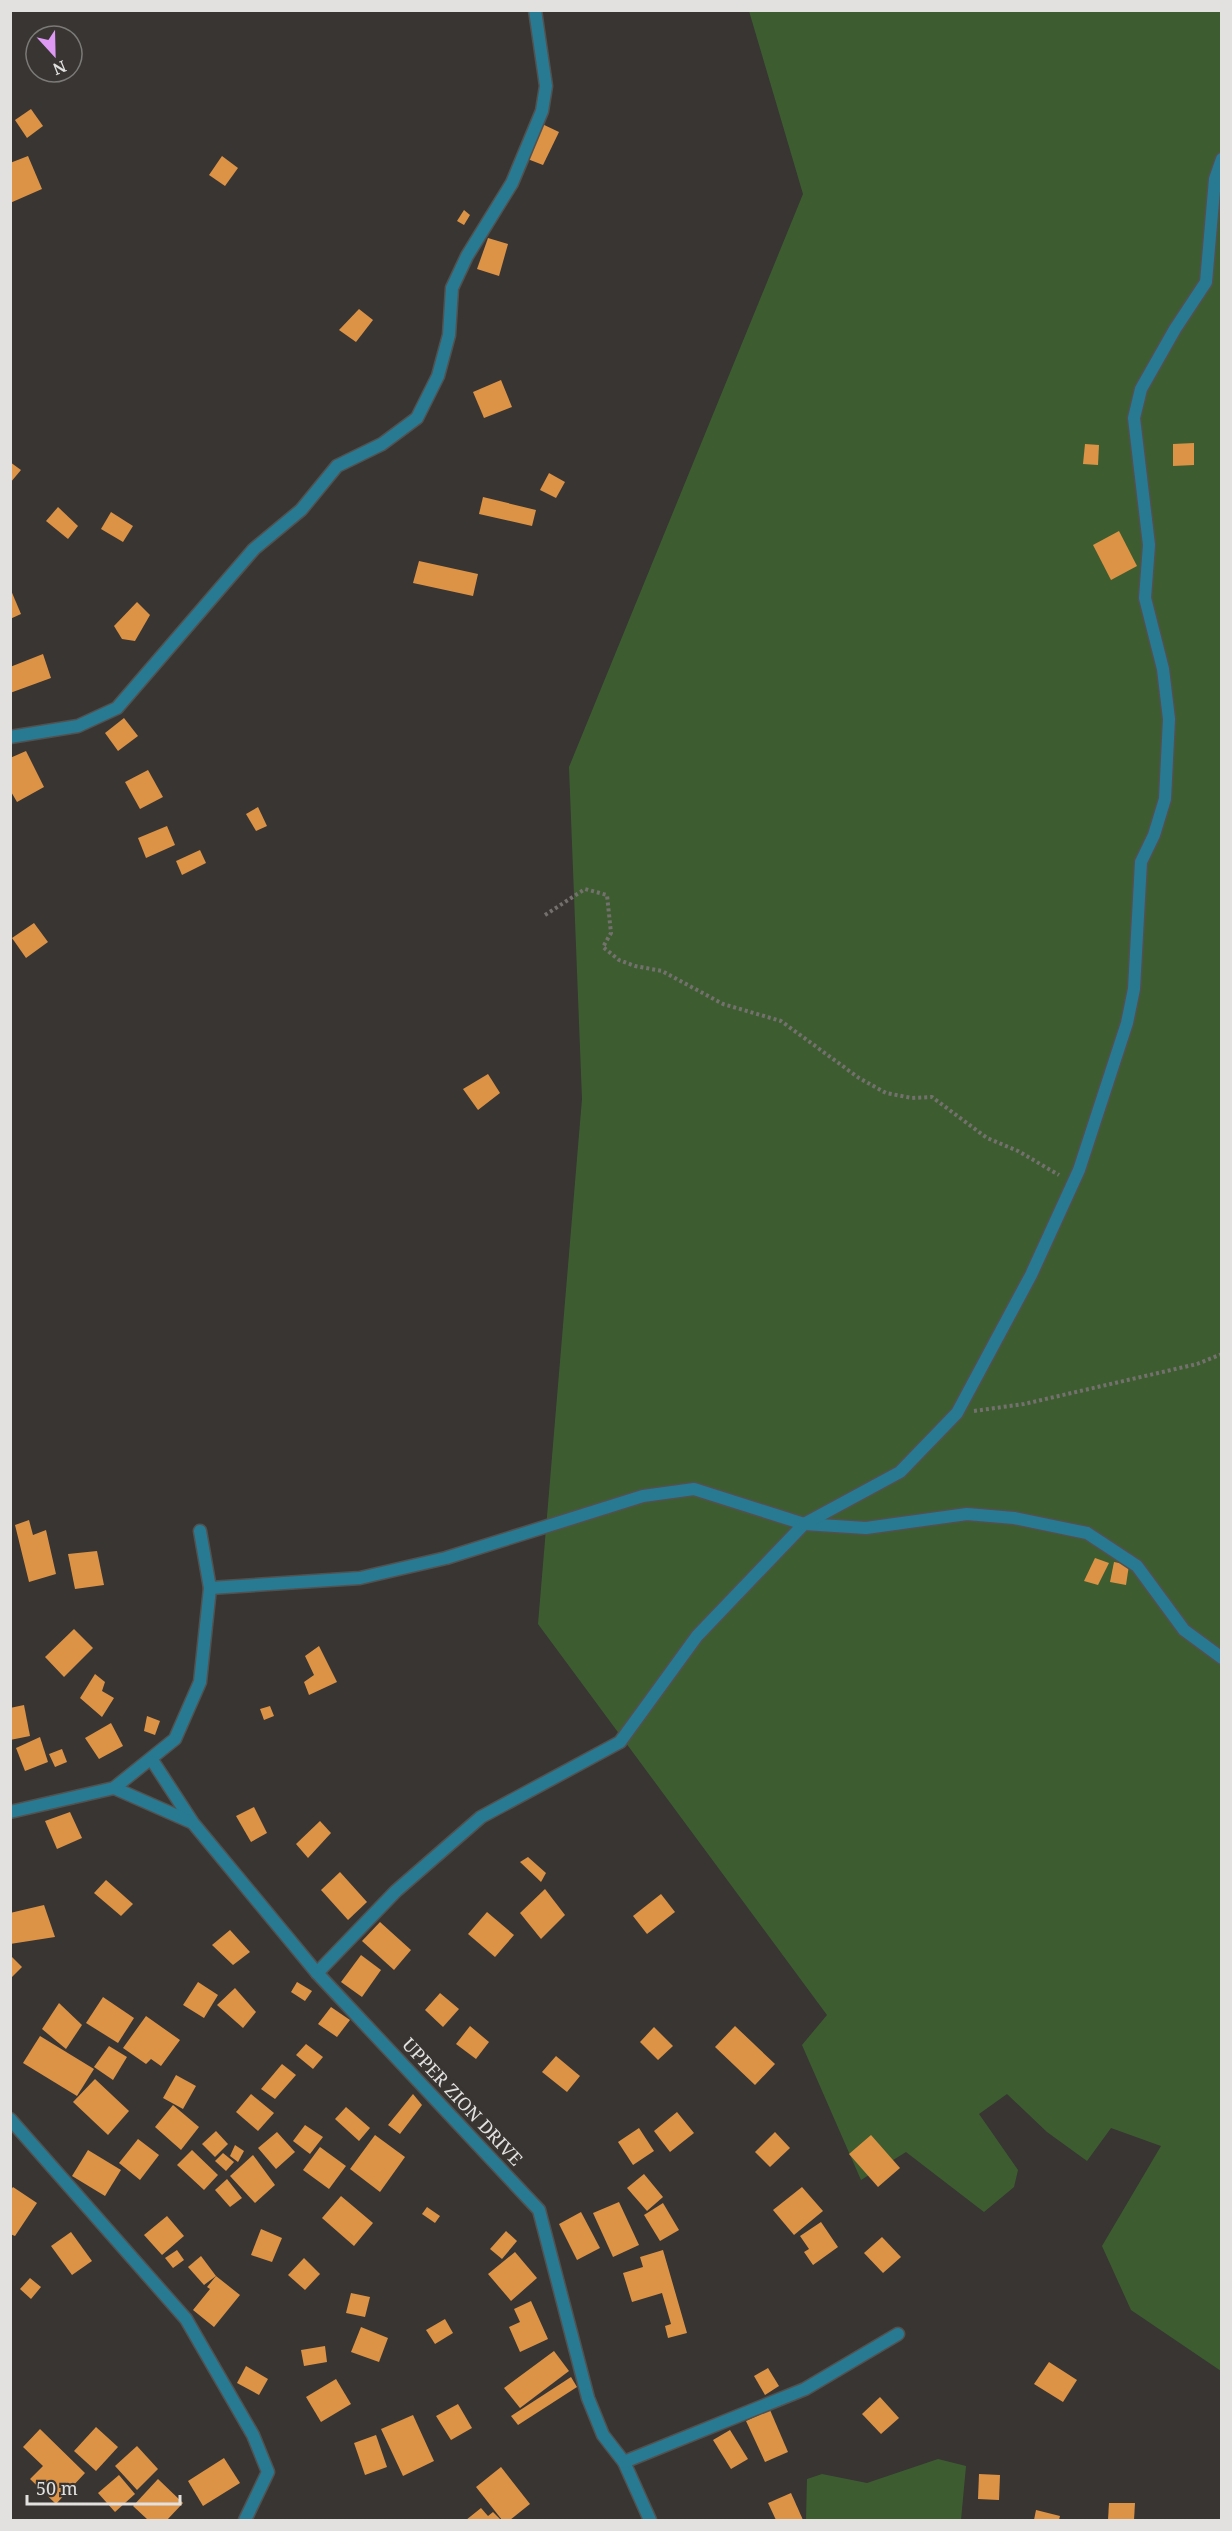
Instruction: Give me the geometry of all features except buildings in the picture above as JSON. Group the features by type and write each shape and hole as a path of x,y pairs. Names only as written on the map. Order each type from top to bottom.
{"street":[{"path":"10,737 78,726 117,708 254,549 301,510 337,466 382,444 417,418 438,376 449,335 452,288 467,256 512,183 542,111 546,86 535,10"},
{"path":"317,1973 396,1891 480,1817 620,1742 697,1636 804,1524 900,1472 957,1413 1031,1275 1073,1184 1126,1023 1134,989 1141,862 1154,835 1165,799 1169,719 1163,669 1145,598 1149,545 1134,418 1141,389 1175,329 1206,282 1215,179 1221,159"},
{"path":"210,1588 360,1578 446,1558 643,1496 694,1489 804,1524 866,1528 967,1514 1014,1518 1088,1533 1137,1566 1184,1630 1221,1658"},
{"path":"10,1812 114,1788 152,1760 175,1739 200,1682 210,1588 200,1532"},
{"name":"UPPER ZION DRIVE","path":"152,1760 193,1823 317,1973 539,2210 588,2398 603,2434 624,2462 650,2520"},
{"path":"114,1788 193,1823"},
{"path":"10,2119 186,2319 253,2435 268,2472 245,2520"},
{"path":"624,2462 805,2390 898,2334"}],"path":[{"path":"545,915 585,889 607,895 611,933 603,947 620,960 662,971 723,1004 781,1021 859,1078 886,1093 912,1098 932,1097 987,1138 1018,1151 1073,1184"},
{"path":"957,1413 1024,1404 1197,1364 1221,1354"}],"green space":[{"path":"749,11 1221,11 1221,2371 1131,2310 1102,2246 1161,2146 1111,2128 1087,2161 1047,2132 1007,2094 979,2114 1018,2170 1014,2187 984,2212 906,2152 861,2180 802,2045 827,2015 538,1624 582,1099 569,767 803,194"},
{"path":"938,2459 966,2466 961,2520 806,2520 807,2479 822,2474 867,2483"}]}
